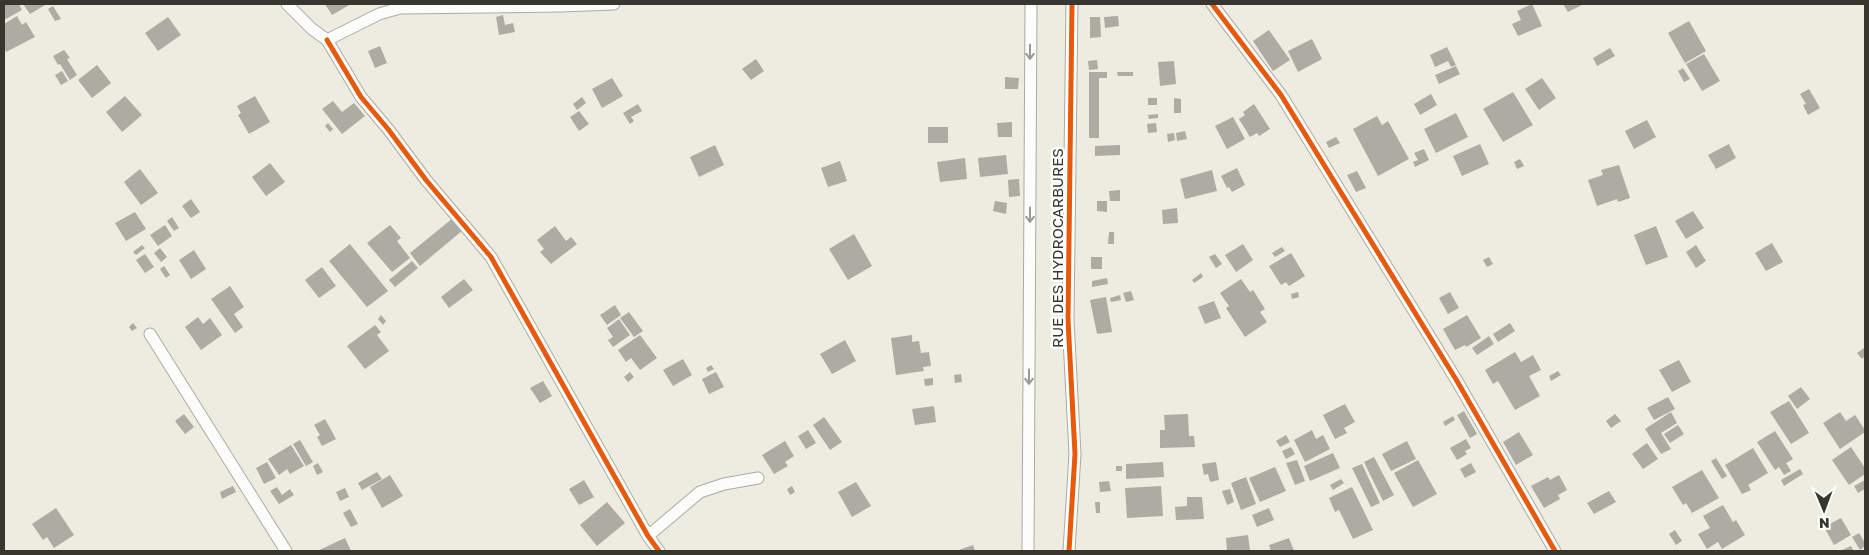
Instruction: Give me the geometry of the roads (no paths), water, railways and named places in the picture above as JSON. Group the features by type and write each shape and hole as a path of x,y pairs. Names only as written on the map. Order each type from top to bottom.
{"street":[{"path":"287,4 312,29 327,40 361,97 388,129 426,180 491,257 648,536 659,551"},
{"path":"327,40 379,14 400,8 614,4"},
{"path":"1028,551 1031,4"},
{"name":"RUE DES HYDROCARBURES","path":"1069,551 1075,454 1068,320 1072,4"},
{"path":"1212,4 1281,95 1457,381 1555,551"},
{"path":"150,334 286,551"},
{"path":"648,536 700,492 724,484 758,478"}]}
